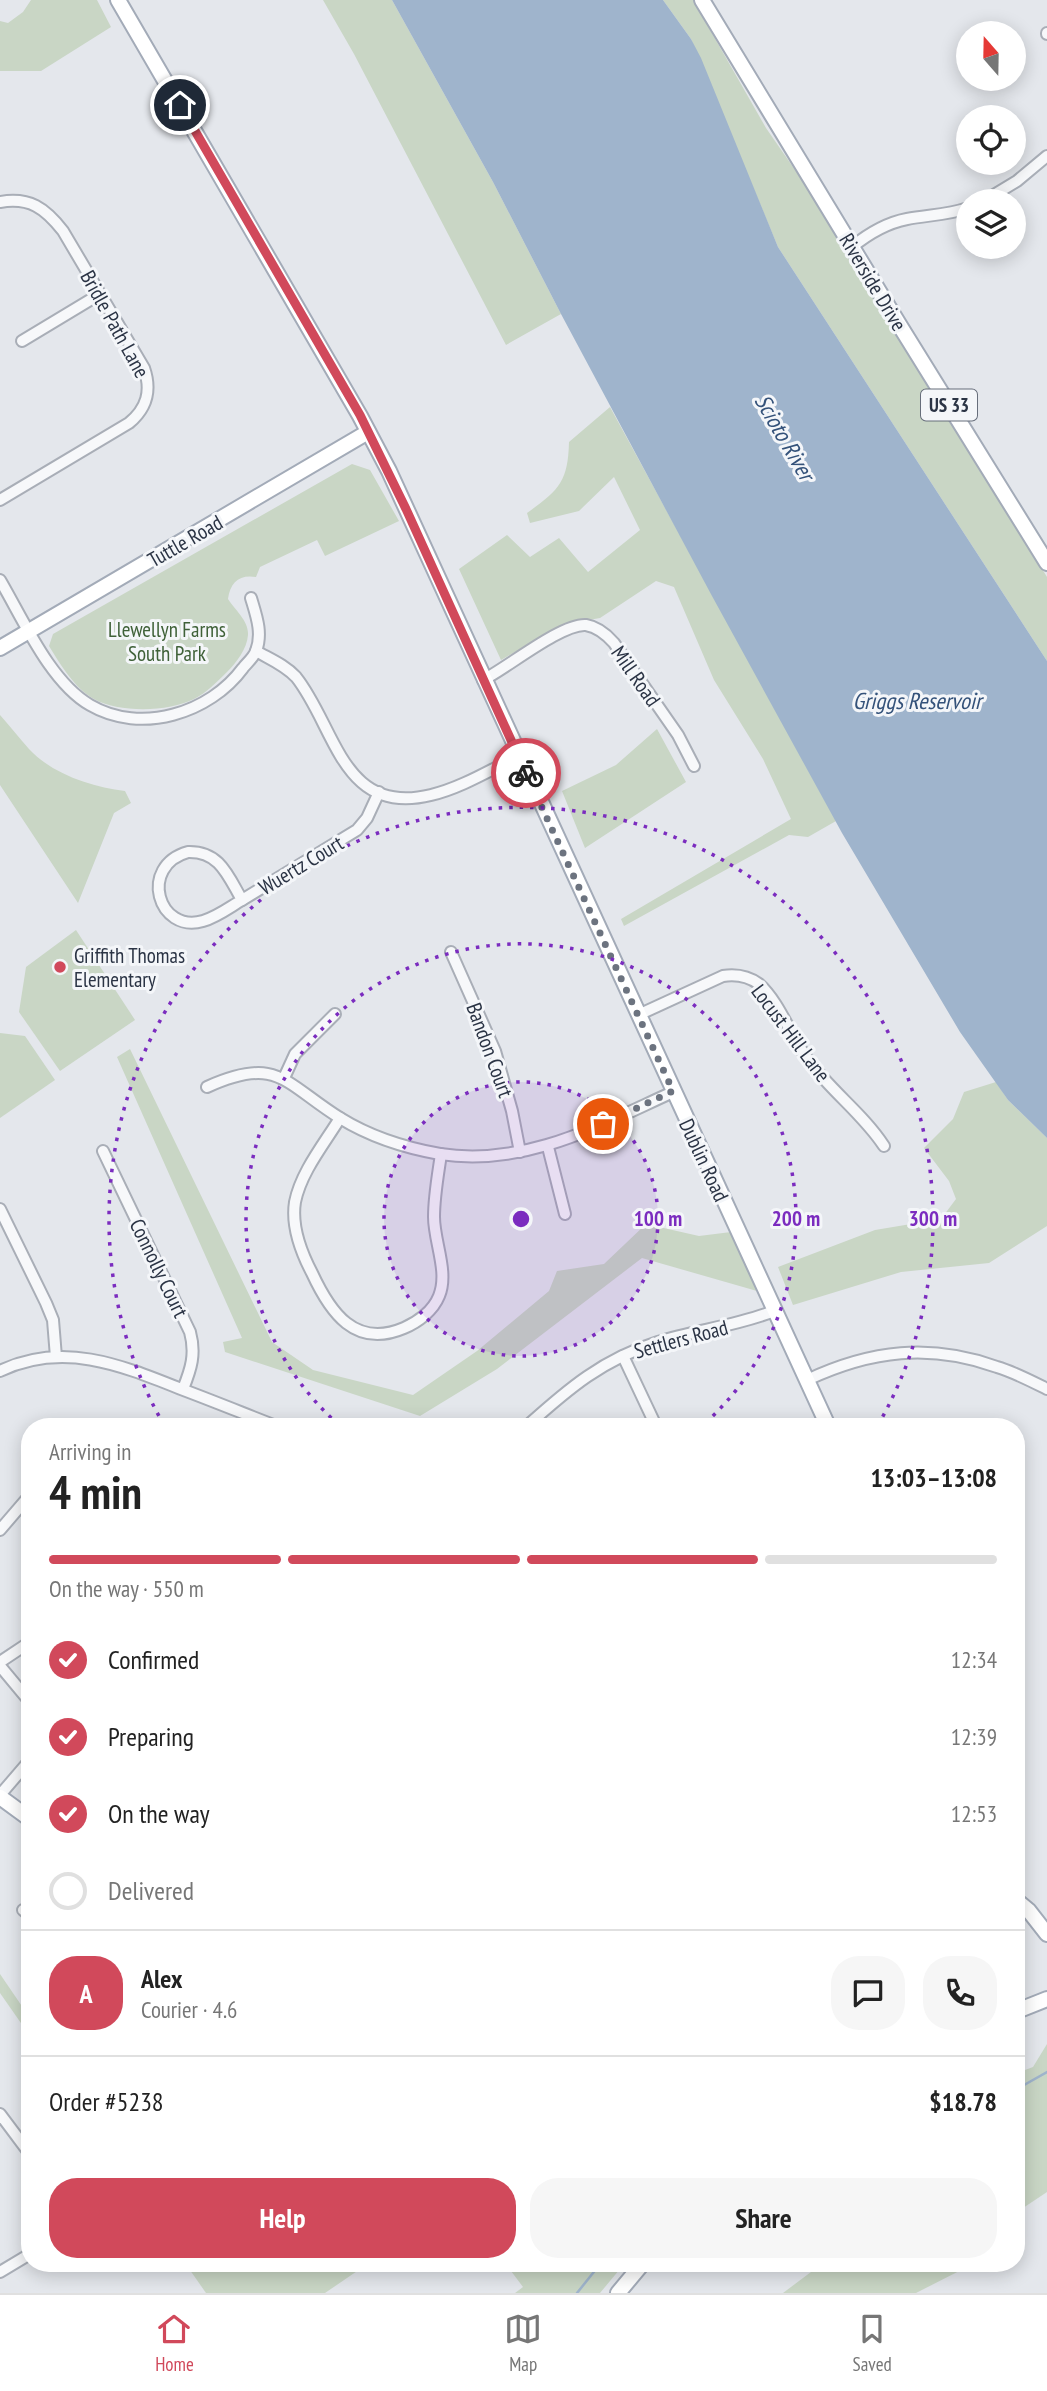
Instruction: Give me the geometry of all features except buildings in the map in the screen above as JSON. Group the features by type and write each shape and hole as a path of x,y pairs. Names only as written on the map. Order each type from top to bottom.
{"main road":[{"name":"Dublin Road","path":"118,0 368,432 406,509 824,1418"},
{"name":"Riverside Drive","path":"702,0 1047,563"},
{"name":"Tuttle Road","path":"0,648 368,432"},
{"path":"0,1796 21,1812"},
{"path":"1025,1908 1047,1934"},
{"path":"1025,2008 1047,1999"},
{"path":"618,2293 636,2272"}],"street":[{"path":"1004,189 1047,156"},
{"name":"Bridle Path Lane","path":"0,202 11,200 30,204 48,212 63,230 144,368 149,388 143,408 129,423 0,500"},
{"path":"852,247 866,236 893,223 956,212"},
{"path":"22,341 100,294"},
{"path":"0,580 56,673 79,698 91,706 125,718 149,719 164,716 195,707 224,691 256,651 258,621 251,598"},
{"name":"Mill Road","path":"483,680 563,631 579,625 595,627 614,643 678,735 694,766"},
{"path":"256,651 287,668 295,677 312,700 343,762 364,784 379,792 413,798 429,796 519,757"},
{"name":"Wuertz Court","path":"242,900 224,869 205,853 188,852 179,855 171,860 160,876 158,885 162,903 175,917 183,921 202,922 242,900 357,830 367,818 379,792"},
{"name":"Bandon Court","path":"451,952 495,1051 520,1152"},
{"name":"Locust Hill Lane","path":"638,1014 723,976 737,975 750,979 759,985 774,1003 808,1060 872,1128 884,1146"},
{"path":"284,1078 295,1054 335,1014"},
{"path":"207,1087 244,1073 271,1074 284,1078 340,1118 376,1136 441,1154 491,1156 548,1147 673,1091"},
{"path":"340,1118 299,1189 294,1216 305,1259 325,1301 338,1317 366,1332 384,1333 401,1329 423,1317 439,1297 442,1285 434,1217 441,1154"},
{"path":"548,1147 565,1214"},
{"name":"Connolly Court","path":"103,1151 190,1332 194,1346 193,1361 183,1389"},
{"path":"0,1209 47,1303 53,1320 56,1357"},
{"path":"282,1214 294,1216"},
{"name":"Settlers Road","path":"536,1418 582,1378 623,1356 660,1341 731,1326 774,1311"},
{"path":"807,1380 851,1361 875,1356 921,1353 945,1354 996,1366 1047,1389"},
{"path":"623,1356 652,1418"},
{"path":"0,1371 19,1364 56,1357 104,1360 256,1418"},
{"path":"0,1530 21,1506"},
{"path":"21,1649 0,1664 21,1691"},
{"path":"0,1796 21,1771"},
{"path":"0,2113 21,2142"},
{"path":"0,2272 21,2259"}],"green space":[{"path":"31,0 97,0 111,27 41,71 0,71 0,21 8,23 23,12"},
{"path":"323,0 392,0 493,182 561,314 506,345"},
{"path":"663,0 693,0 766,128 802,180 1047,577 1047,661 778,247 691,39"},
{"path":"610,407 836,821 808,837 789,835 624,926 621,919 791,819 763,759 714,680 674,587 656,581 600,618 561,625 501,660 459,569 507,535 530,557 559,538 588,572 640,530 614,477 579,511 530,523 527,513 560,484 567,467 569,442"},
{"name":"Llewellyn Farms South Park","path":"352,464 370,470 399,521 325,556 317,540 260,567 256,577 237,580 228,599 246,625 247,640 234,664 203,694 171,706 130,709 104,704 87,695 74,683 49,646 53,634"},
{"path":"0,715 29,749 49,766 86,783 125,791 131,803 114,813 78,903 0,785"},
{"path":"657,729 686,782 585,848 562,791 616,765"},
{"path":"76,930 135,1020 60,1071 19,1012 26,967"},
{"path":"0,1033 25,1036 55,1080 0,1118"},
{"path":"130,1049 272,1342 313,1370 413,1395 477,1351 549,1291 557,1271 604,1264 646,1224 699,1236 731,1232 757,1291 642,1258 497,1369 420,1416 225,1352 223,1342 242,1338 117,1057"},
{"path":"996,1082 1008,1100 1047,1138 1047,1226 989,1263 901,1272 793,1305 778,1267 875,1230 941,1219 956,1199 949,1181 924,1148 953,1119 964,1092"},
{"path":"0,1974 21,2005 21,2023 0,1993"},
{"path":"1047,2044 1047,2192 1025,2207 1025,2070 1033,2067"},
{"path":"191,2272 356,2272 325,2293 206,2293"},
{"path":"512,2272 618,2272 600,2293 515,2293 523,2287"},
{"path":"811,2272 957,2272 916,2293 783,2293"}],"water":[{"name":"Griggs Reservoir","path":"392,0 663,0 691,39 778,247 1047,661 1047,1138 1008,1100 960,1032 842,833 712,596 493,182"}],"waterway":[{"path":"1025,2084 1047,2072"},
{"path":"577,2293 594,2272"}],"way so far":[{"path":"526,773 673,1091 603,1124"}],"place":[{"name":"Griffith Thomas Elementary","path":"60,967"}],"route":[{"path":"180,105 360,415 406,509 526,773"}],"water label":[{"name":"Scioto River","path":"785,437"}]}
